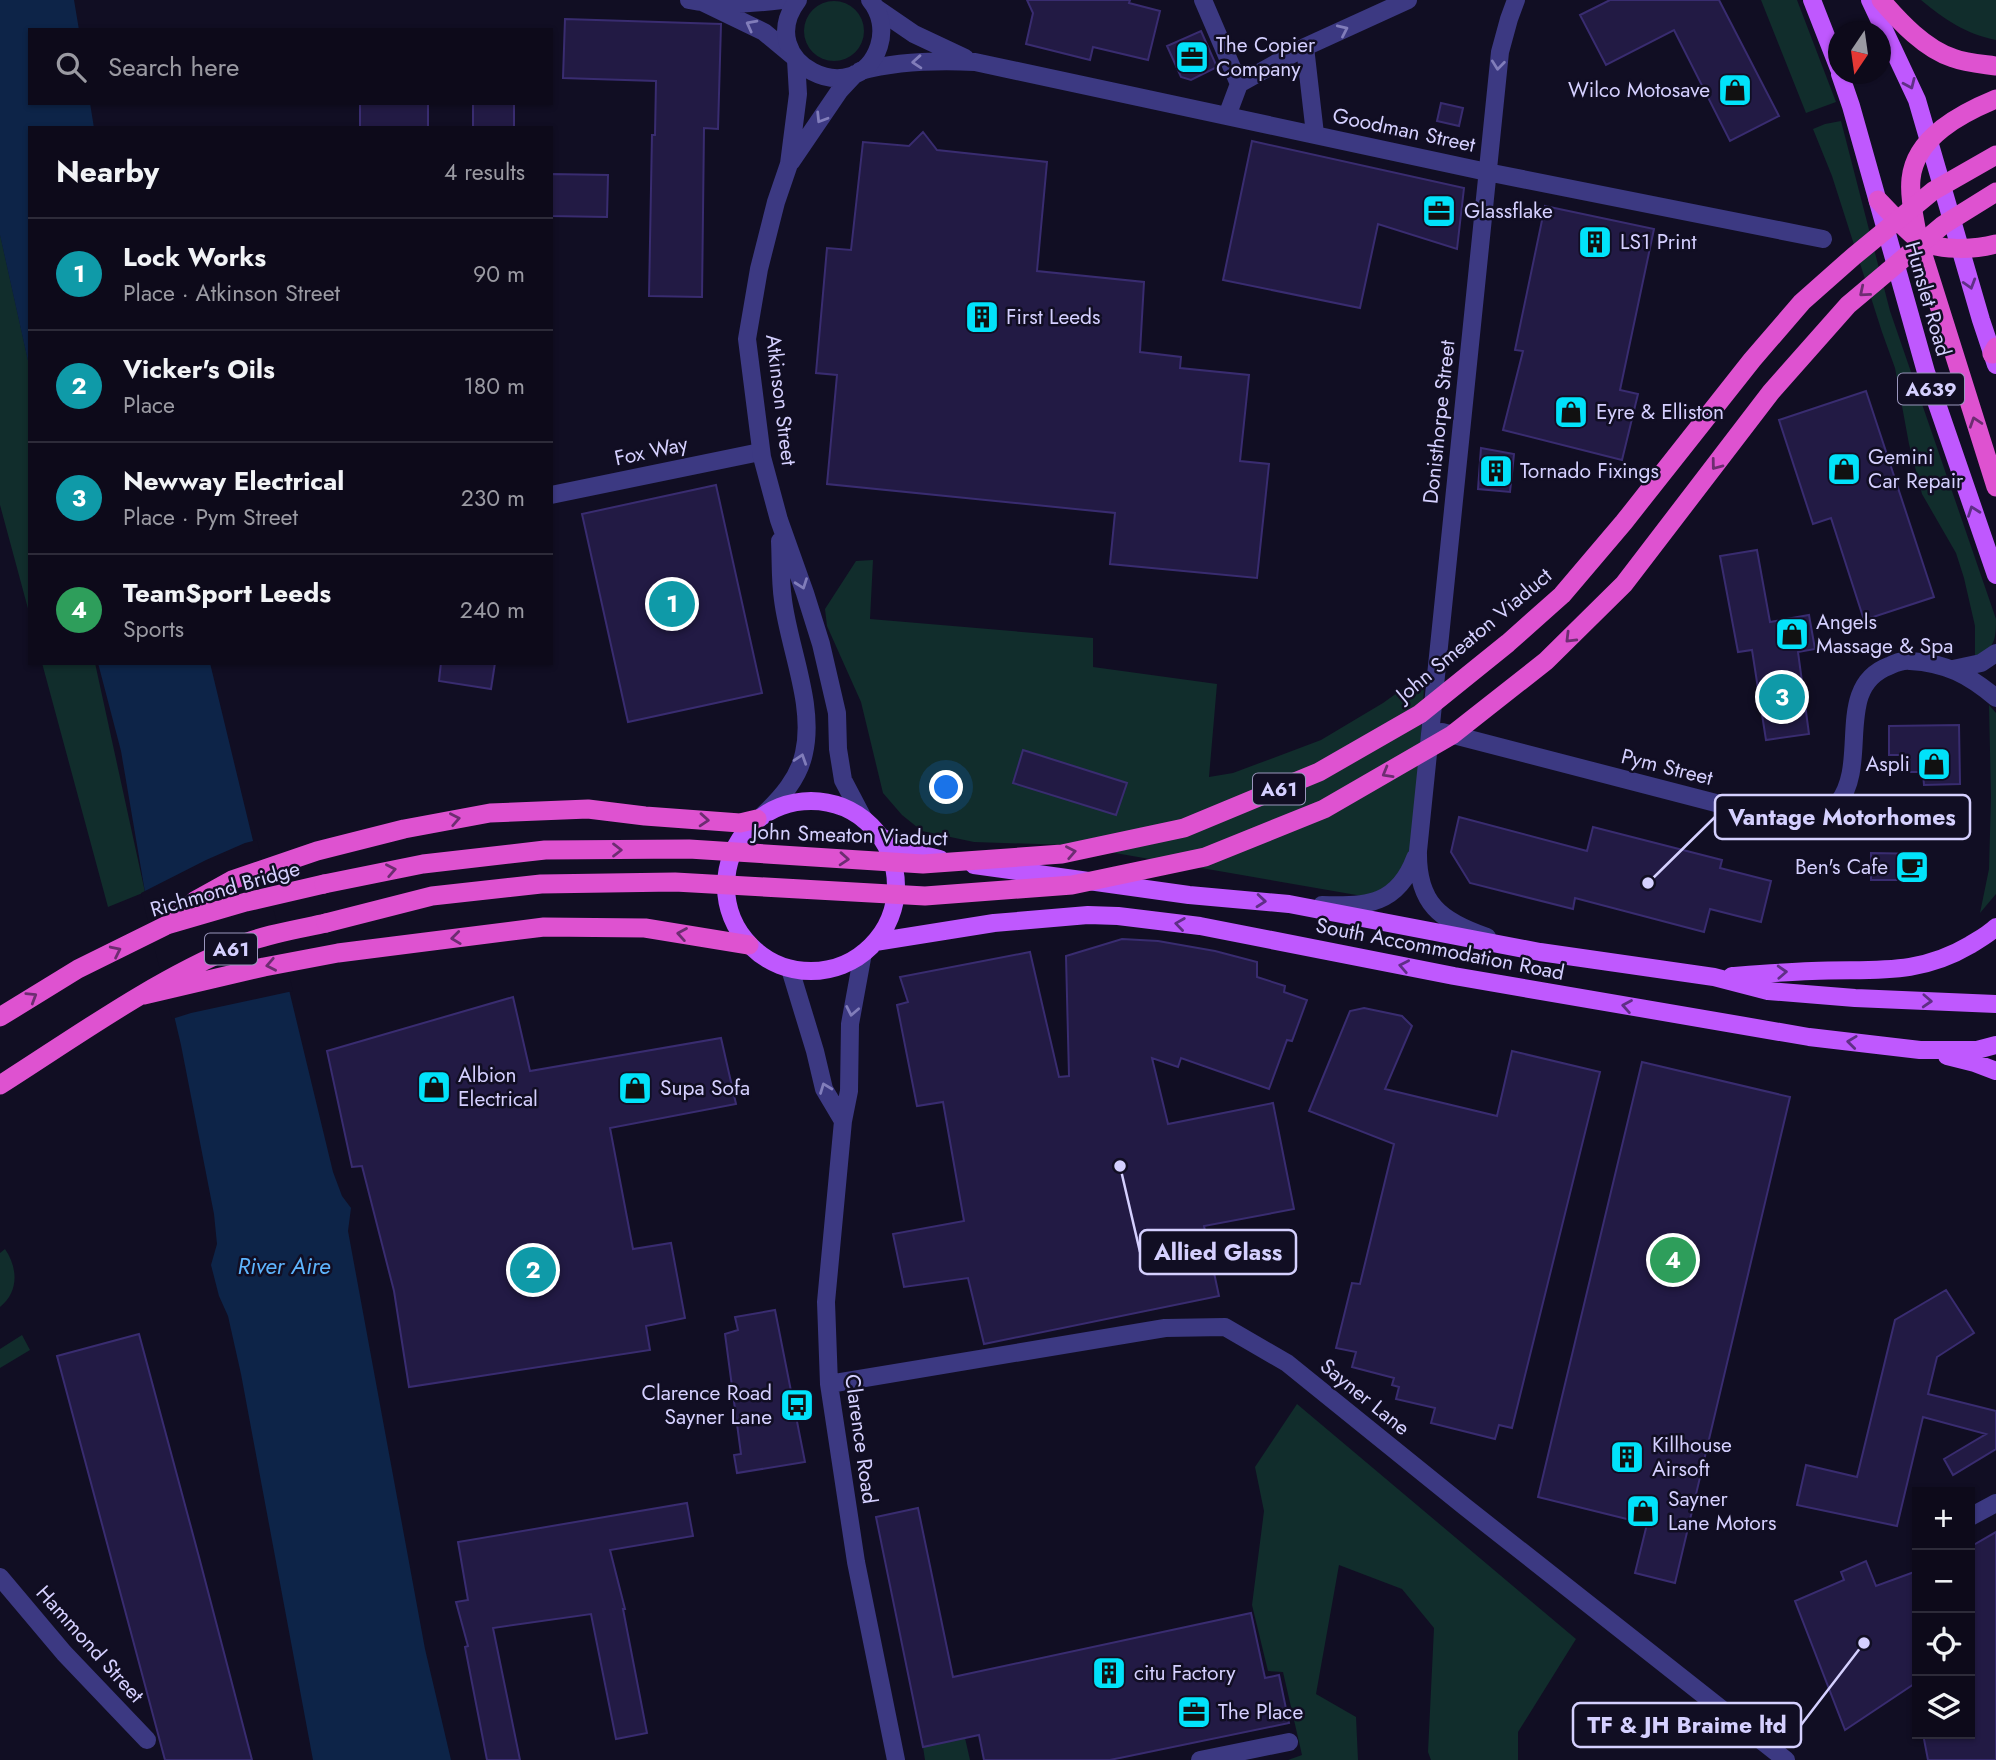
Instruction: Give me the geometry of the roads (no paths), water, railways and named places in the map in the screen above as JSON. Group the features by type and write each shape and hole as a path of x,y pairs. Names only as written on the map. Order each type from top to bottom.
{"highway":[{"path":"1881,0 1895,17 1936,49 1952,58 1996,66"},
{"path":"1996,99 1966,112 1929,140 1919,153 1911,178 1918,239 1996,487"},
{"name":"John Smeaton Viaduct","path":"324,884 423,864 545,850 689,849 923,864 1062,854 1184,828 1319,772 1420,714 1508,643 1562,595 1624,522 1752,360 1802,303 1933,191 1996,155"},
{"name":"A61","path":"0,1085 91,1025 204,961 240,944 432,896 541,884 675,881 925,896 1072,885 1205,857 1324,809 1452,735 1546,661 1624,584 1771,392 1848,305 1943,225 1996,192"},
{"path":"1878,200 1918,239 1960,249 1996,244"},
{"path":"167,925 196,900 232,880 317,851 404,829 490,813 588,809 740,823 760,817"},
{"name":"Richmond Bridge","path":"0,1017 65,977 167,925 246,902 324,884"},
{"path":"144,995 338,953 544,927 646,928 749,945"}],"main road":[{"name":"Hunslet Road","path":"1812,0 1828,42"},
{"path":"1870,0 1917,100 1960,249 1995,355"},
{"name":"Hunslet Road","path":"1843,84 1922,359 1996,575"},
{"name":"South Accommodation Road","path":"812,801 842,807 864,820 881,838 891,858 896,887 893,908 886,927 869,947 838,967 812,971 790,969 769,961 749,945 734,924 726,900 726,874 733,850 748,828 760,817 782,806 812,801"},
{"name":"South Accommodation Road","path":"881,838 925,856 971,865 1189,895 1289,904 1597,961 1714,976 1768,990 1855,998 1996,1004"},
{"name":"South Accommodation Road","path":"869,947 994,923 1088,915 1148,919 1200,926 1454,976 1809,1037 1920,1050 1977,1050 1996,1045"},
{"path":"1714,976 1884,971 1915,967 1944,959 1996,927"},
{"path":"1920,1050 1975,1063 1996,1071"}],"street":[{"path":"696,1 747,3 782,0"},
{"name":"Atkinson Street","path":"798,0 791,11 786,28 798,78 789,164 759,269 747,339 760,452 779,520 821,644 837,712 838,749 843,780 864,820"},
{"path":"1203,0 1239,83"},
{"path":"1227,116 1239,83 1305,47 1408,0"},
{"name":"Donisthorpe Street","path":"1514,946 1465,929 1437,911 1420,881 1418,851 1500,52 1516,0"},
{"path":"696,1 764,32 795,58"},
{"name":"Atkinson Street","path":"789,164 840,90 870,62 878,50 881,41 880,19 873,3"},
{"name":"Goodman Street","path":"873,3 914,34 975,62"},
{"path":"1305,47 1315,134"},
{"name":"Goodman Street","path":"795,58 806,70 820,77 836,79 877,67 916,61 975,62 1487,172 1824,239"},
{"name":"Fox Way","path":"553,495 760,452"},
{"name":"Atkinson Street","path":"760,817 780,799 796,775 804,753 805,741 805,706 783,599 779,520"},
{"name":"Pym Street","path":"1953,669 1981,663 1996,653"},
{"name":"Pym Street","path":"1430,729 1789,822 1813,818 1837,805 1849,782 1861,689 1878,670 1903,660 1930,662 1953,669 1996,698"},
{"name":"Donisthorpe Street","path":"1289,904 1362,904 1384,898 1405,881 1418,851"},
{"name":"Clarence Road","path":"869,947 850,1024 849,1091 842,1121 826,1301 828,1384 856,1562 896,1760"},
{"path":"790,969 816,1051 824,1089 842,1121"},
{"name":"Sayner Lane","path":"828,1384 1165,1328 1225,1327 1287,1363 1786,1760"},
{"path":"1975,1514 1996,1503"},
{"name":"Hammond Street","path":"0,1577 64,1653 147,1740"},
{"path":"1200,1760 1289,1742"}],"water":[{"path":"0,0 74,0 79,28 28,28 28,105 90,105 94,126 28,126 28,361 0,235"},
{"name":"River Aire","path":"99,665 210,665 333,1172 342,1196 351,1208 348,1231 425,1649 451,1760 313,1760 241,1374 228,1316 219,1296 211,1265 217,1244 214,1214 181,1045 145,892 121,751"}],"place":[{"name":"The Copier Company","path":"1192,57"},
{"name":"Wilco Motosave","path":"1735,90"},
{"name":"Glassflake","path":"1439,211"},
{"name":"LS1 Print","path":"1595,242"},
{"name":"First Leeds","path":"982,317"},
{"name":"Eyre & Elliston","path":"1571,412"},
{"name":"Gemini Car Repair","path":"1844,469"},
{"name":"Tornado Fixings","path":"1496,471"},
{"name":"Lock Works","path":"672,604"},
{"name":"Angels Massage & Spa","path":"1792,634"},
{"name":"Newway Electrical","path":"1782,697"},
{"name":"Aspli","path":"1934,764"},
{"name":"Ben's Cafe","path":"1912,867"},
{"name":"Vantage Motorhomes","path":"1648,883"},
{"name":"Albion Electrical","path":"434,1087"},
{"name":"Supa Sofa","path":"635,1088"},
{"name":"Allied Glass","path":"1120,1166"},
{"name":"TeamSport Leeds","path":"1673,1260"},
{"name":"Vicker's Oils","path":"533,1270"},
{"name":"Clarence Road Sayner Lane","path":"797,1405"},
{"name":"Killhouse Airsoft","path":"1627,1457"},
{"name":"Sayner Lane Motors","path":"1643,1511"},
{"name":"TF & JH Braime ltd","path":"1864,1643"},
{"name":"citu Factory","path":"1109,1673"},
{"name":"The Place","path":"1194,1712"}]}
